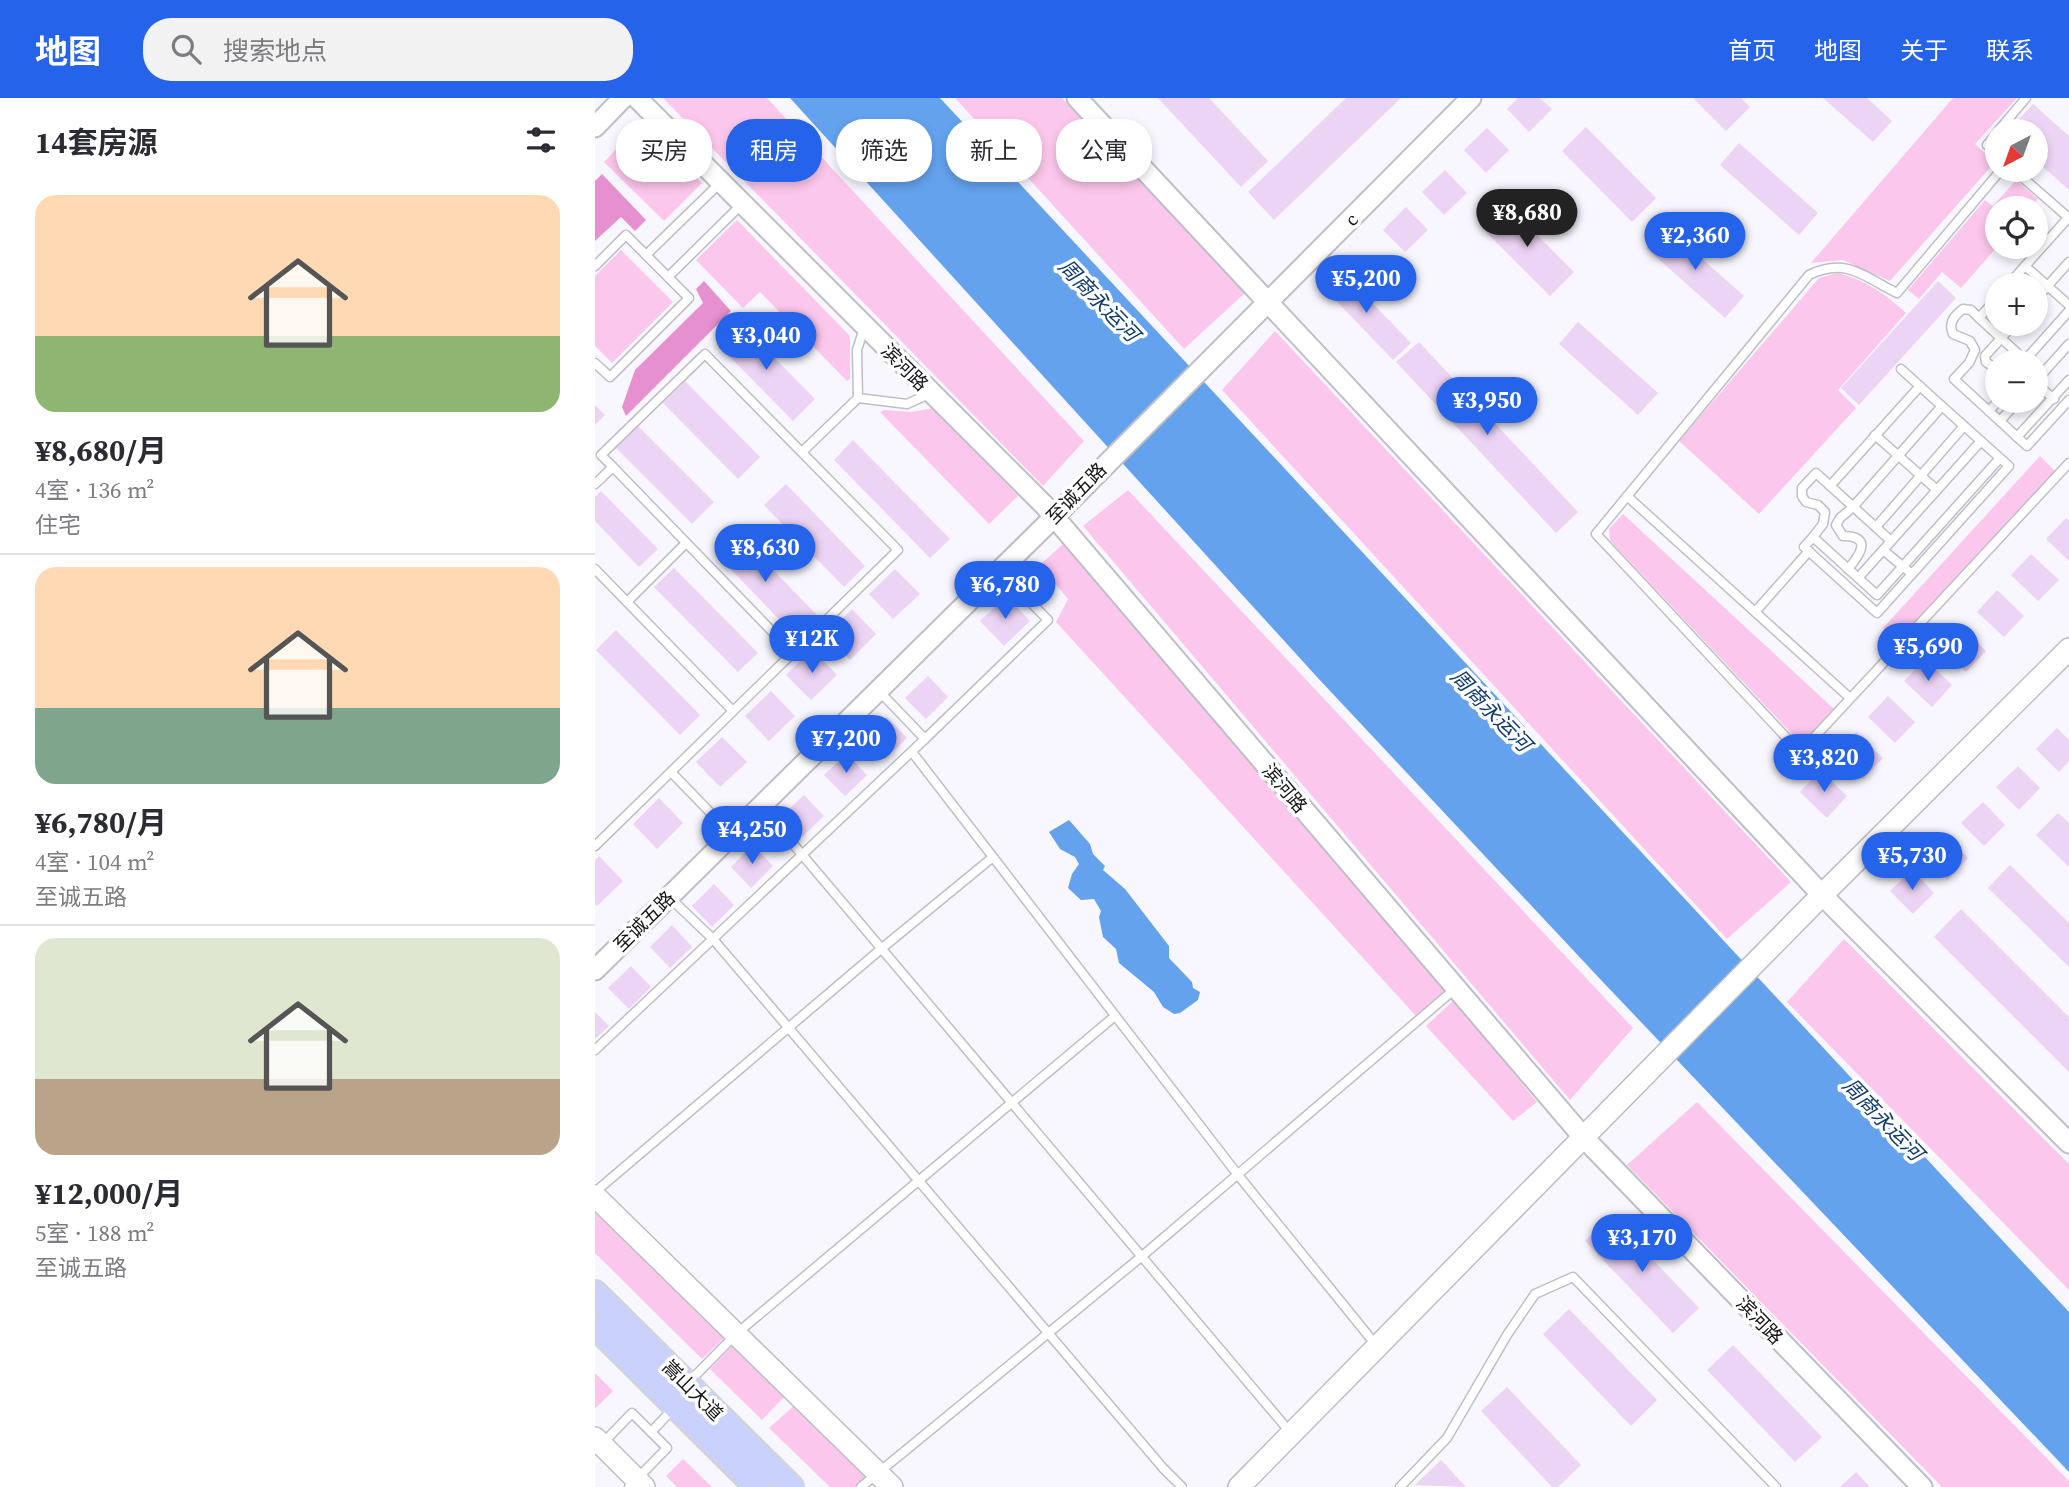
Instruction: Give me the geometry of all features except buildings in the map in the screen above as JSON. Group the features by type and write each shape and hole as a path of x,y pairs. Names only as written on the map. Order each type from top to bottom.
{"main road":[{"path":"1239,1487 1822,895 2069,649"},
{"path":"595,1194 885,1480"},
{"name":"嵩山大道","path":"595,1293 685,1393 757,1487"},
{"name":"嵩山大道","path":"595,1326 685,1393 790,1487"},
{"path":"597,1445 636,1484"}],"street":[{"path":"595,127 623,98"},
{"name":"滨河路","path":"637,98 1053,517 1584,1138 1922,1487"},
{"path":"1077,98 1822,895 2069,1143"},
{"name":"c","path":"1201,369 1471,98"},
{"name":"至诚五路","path":"595,970 1201,369"}],"lane":[{"path":"2009,119 2027,98"},
{"path":"646,255 721,182"},
{"path":"1991,182 1897,293 1851,269 1827,266 1809,275 1596,534 1797,749 1809,743 2069,463"},
{"path":"2019,273 2069,218 2028,182"},
{"path":"668,277 743,203"},
{"path":"595,266 626,235 689,298 610,377 595,363"},
{"path":"2048,285 2069,262"},
{"path":"2025,266 2033,273"},
{"path":"2048,287 2069,305"},
{"path":"1985,407 1954,379 1969,363 1975,350 1970,341 1954,334 1952,321 1963,309 1971,310 2014,350"},
{"path":"1979,318 1985,311"},
{"path":"2035,350 2069,311"},
{"path":"802,452 858,398 857,350 865,326"},
{"path":"1990,350 2001,338"},
{"path":"2048,366 2069,344"},
{"path":"595,846 793,653 898,550 705,354 601,455 793,653"},
{"path":"1891,541 1815,473 1802,488 1802,496 1806,502 1818,505 1825,512 1823,524 1804,547 1877,613 2009,466 1901,369"},
{"path":"2017,437 2069,380"},
{"path":"1830,486 1920,386"},
{"path":"2048,392 2063,407"},
{"path":"858,398 907,404 932,393"},
{"path":"1991,413 2027,446 2069,400"},
{"path":"1848,569 1862,548 1855,537 1843,536 1836,525 1840,518 1942,406"},
{"path":"2000,421 2007,413"},
{"path":"1876,527 1964,426"},
{"path":"1875,435 1937,489"},
{"path":"1858,578 1981,441"},
{"path":"1813,537 1877,595 2000,458"},
{"path":"595,484 613,467"},
{"path":"1627,496 1850,698"},
{"path":"627,602 686,543"},
{"path":"1884,550 1912,575"},
{"path":"1755,612 1809,551"},
{"path":"595,569 733,711"},
{"path":"595,1050 912,752 1048,620 1000,570"},
{"path":"879,690 925,739"},
{"path":"912,752 1238,1175 1377,1347"},
{"path":"671,772 731,835"},
{"path":"761,806 1292,1433"},
{"path":"595,1194 881,949 993,857"},
{"path":"669,897 713,939 1048,1334 1182,1487"},
{"path":"861,1487 885,1480 1048,1334 1456,988"},
{"path":"651,1432 736,1334 1115,1016"},
{"path":"1400,1487 1447,1438 1507,1335 1535,1294 1573,1277 1776,1487"},
{"path":"597,1445 632,1413 667,1448 636,1484"}],"shaded area":[{"path":"663,98 767,98 786,119 726,119 726,162 712,148 712,119 684,119"},
{"path":"955,98 1062,98 1082,119 1056,119 1056,182 1141,182 1245,293 1184,349 1032,182 1042,182 1042,119 974,119"},
{"path":"1953,98 2017,98 1998,119 1985,119 1985,133 1975,144 1985,153 1985,173 1890,281 1843,260 1811,263"},
{"path":"616,150 616,174 604,162"},
{"path":"822,158 836,173 836,182 845,182 1084,441 1043,486 745,182 822,182"},
{"path":"602,174 646,220 635,231 621,217 595,241 595,181"},
{"path":"624,182 701,182 664,221"},
{"path":"2014,182 2018,182 2035,196 2002,196"},
{"path":"1985,200 1986,259 1961,288 1942,272 1919,299 1908,290"},
{"path":"737,220 850,336 850,379 847,381 760,292 743,308 696,260"},
{"path":"621,250 673,302 612,363 595,346 595,276"},
{"path":"1838,273 1875,288 1906,313 1838,390 1856,408 1759,514 1679,441 1819,278"},
{"path":"704,281 731,311 626,416 622,407 635,370 703,303 696,289"},
{"path":"1275,331 1791,882 1727,939 1222,390"},
{"path":"933,408 1018,496 989,524 880,412 912,412"},
{"path":"2040,456 2056,472 1898,641 1883,628"},
{"path":"1128,490 1633,1028 1570,1100 1083,526"},
{"path":"1623,514 1834,709 1817,730 1806,735 1793,735 1615,546 1610,540 1609,529"},
{"path":"1064,543 1446,991 1416,1016 1056,622 1068,599 1040,565"},
{"path":"1844,939 2069,1164 2069,1290 1787,1002"},
{"path":"1454,1000 1537,1102 1513,1121 1426,1026"},
{"path":"1697,1102 2069,1481 2069,1487 1942,1487 1627,1165"},
{"path":"595,1200 729,1333 702,1359 595,1253"},
{"path":"734,1344 786,1395 762,1420 710,1369"},
{"path":"595,1373 613,1391 596,1408 595,1407"},
{"path":"797,1403 870,1479 858,1487 830,1487 769,1428"},
{"path":"683,1459 712,1487 677,1487 666,1476"}],"water":[{"name":"周商永运河","path":"790,98 940,98 960,119 946,119 946,182 1018,182 2069,1312 2069,1472 1317,677 866,182 932,182 932,119 836,119 836,149 822,133 822,119 809,119"},
{"path":"1069,820 1105,866 1103,870 1125,889 1169,946 1169,958 1192,982 1193,988 1200,992 1198,1000 1180,1013 1174,1014 1163,1007 1154,992 1119,963 1116,949 1103,937 1099,917 1101,911 1094,899 1081,900 1068,888 1072,874 1079,864 1075,857 1060,849 1049,832"}]}
